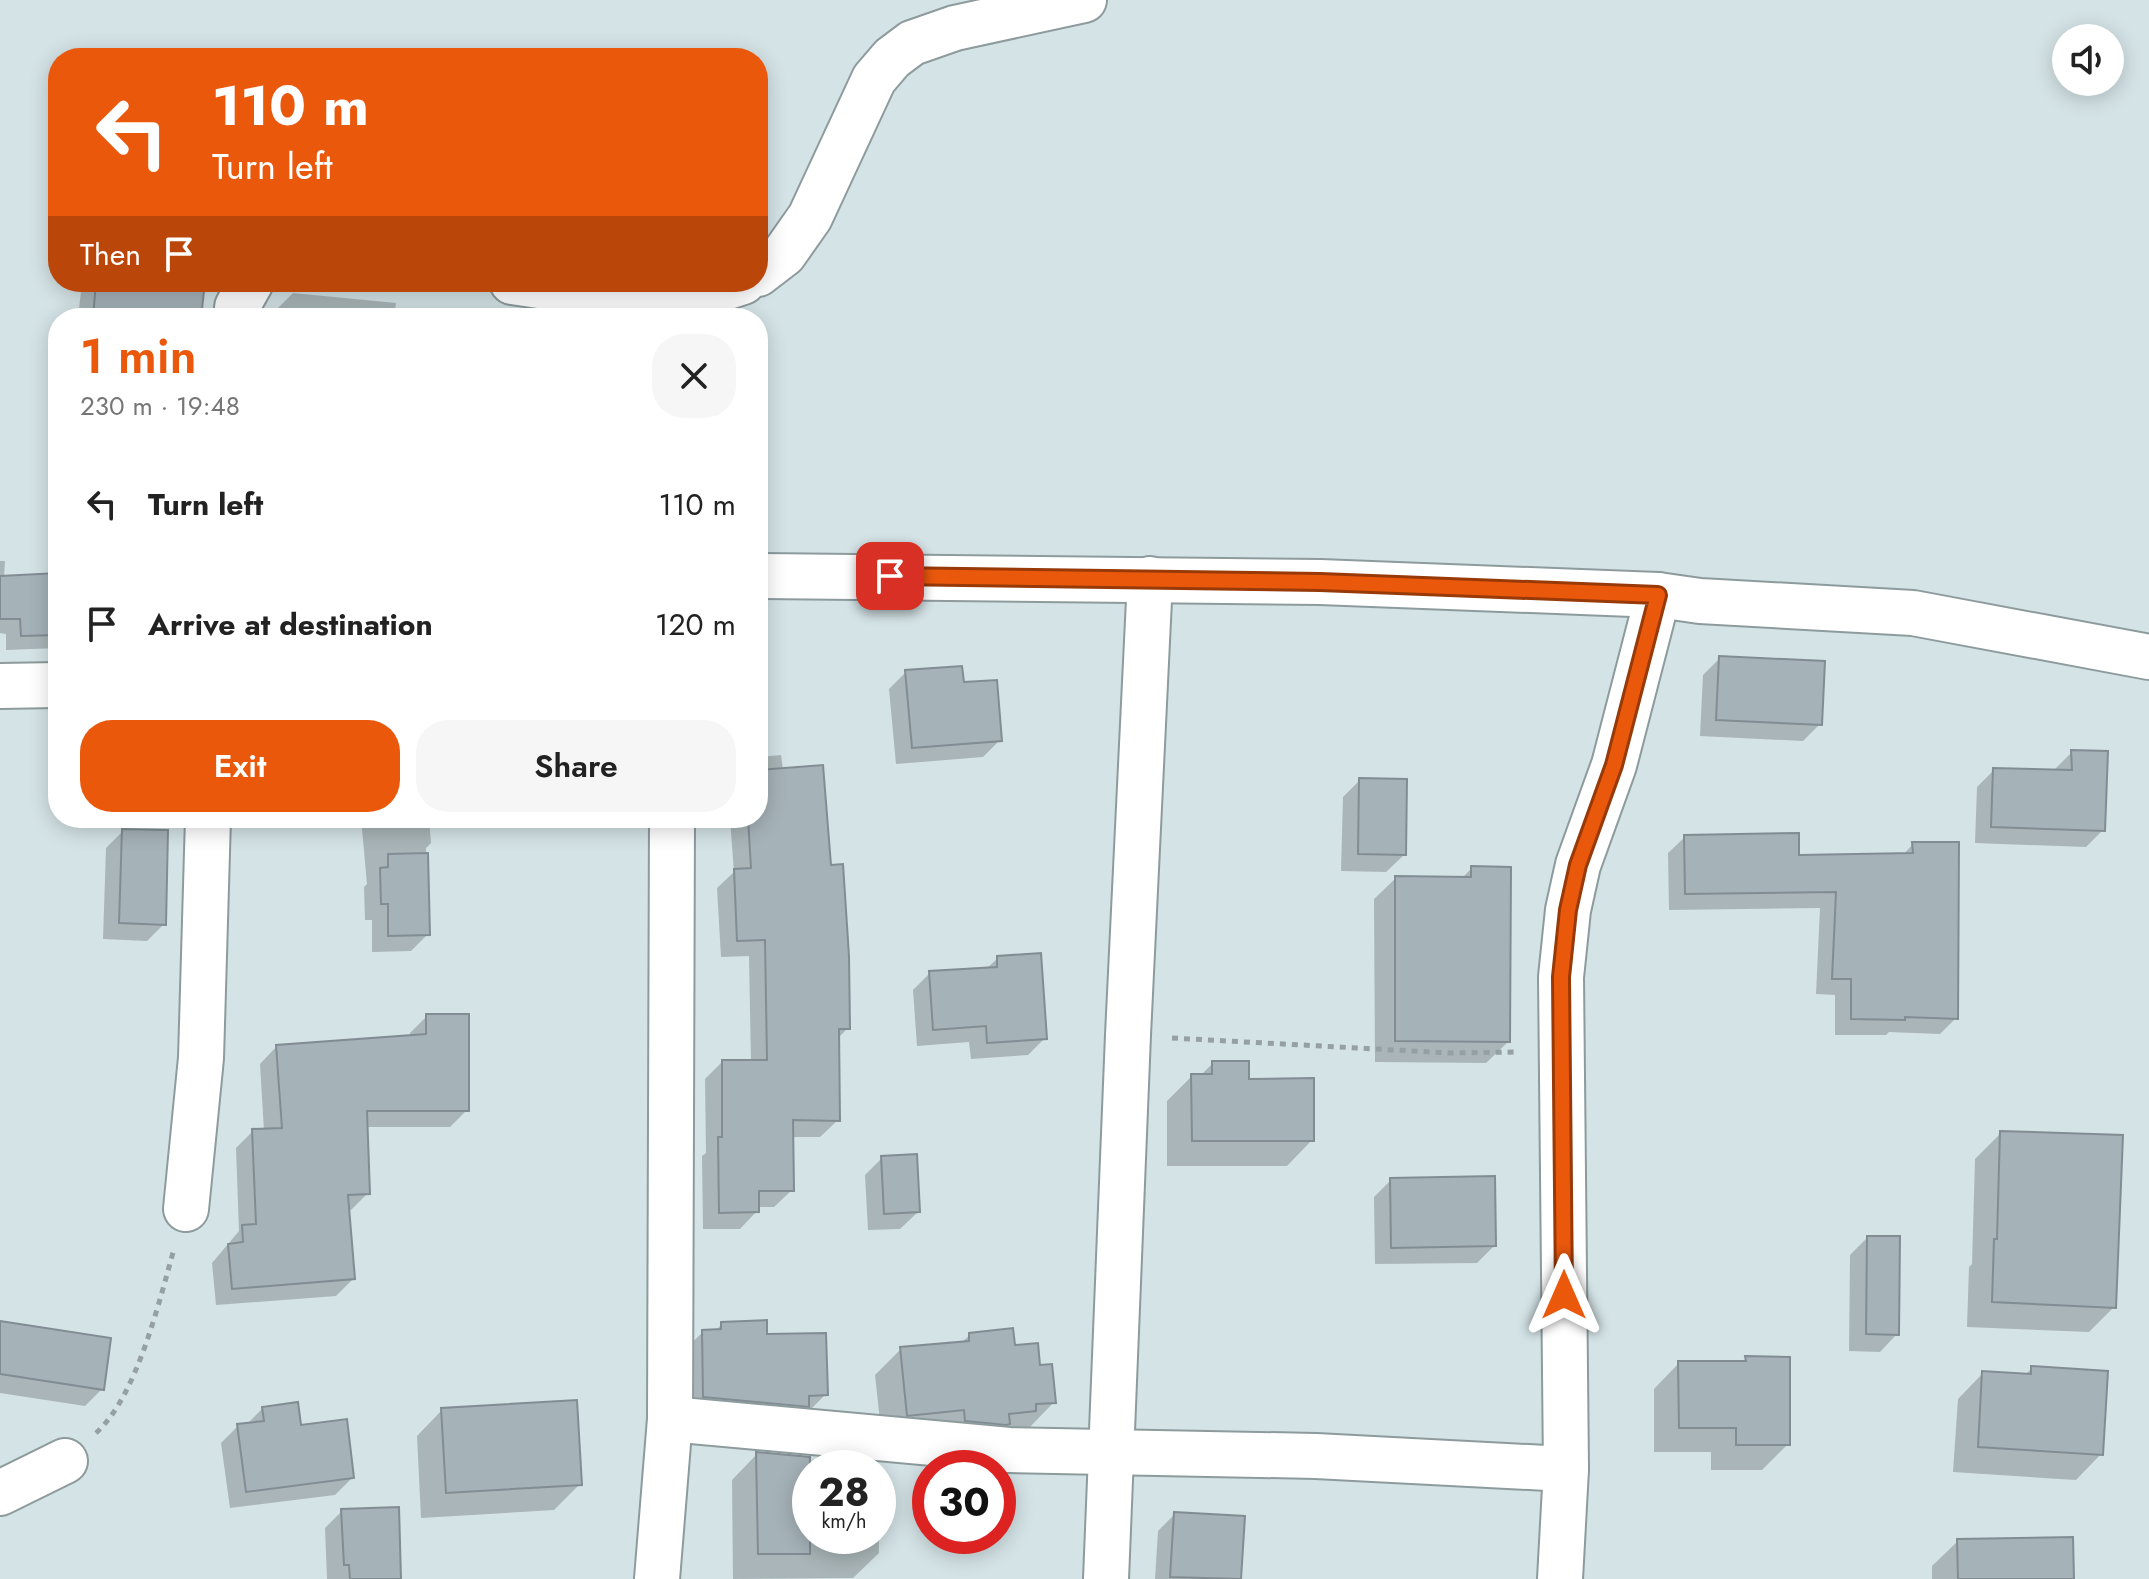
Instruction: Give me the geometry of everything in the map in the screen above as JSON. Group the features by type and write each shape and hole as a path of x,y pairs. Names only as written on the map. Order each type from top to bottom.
{"street":[{"path":"768,266 784,254 810,217 874,79 892,58 912,43 955,28 1084,0"},
{"path":"559,292 635,308 678,292 712,292"},
{"path":"768,576 1320,582 1658,595 1700,601 1913,613 2149,657"},
{"path":"1106,1579 1150,579"},
{"path":"1560,1579 1566,1469 1561,977 1568,910 1578,865 1614,765 1658,595"},
{"path":"0,686 48,685"},
{"path":"186,1209 201,1058 208,828"},
{"path":"657,1579 670,1419 672,828"},
{"path":"670,1419 1009,1450 1316,1456 1566,1469"},
{"path":"0,1493 65,1461"}],"path":[{"path":"1128,1035 1450,1053 1563,1051"},
{"path":"65,1461 100,1429 128,1388 156,1313 186,1209"}],"building":[{"path":"95,292 204,292 202,308 94,308"},
{"path":"48,574 48,635 21,636 20,619 0,619 0,576"},
{"path":"1719,656 1825,661 1822,725 1716,720"},
{"path":"962,666 964,682 997,680 1002,741 912,748 905,670"},
{"path":"2071,750 2108,751 2105,831 1991,827 1993,768 2072,770"},
{"path":"823,765 831,865 843,864 849,956 850,1029 839,1029 840,1121 793,1120 794,1191 759,1191 759,1212 719,1213 718,1137 722,1137 722,1060 767,1060 765,940 737,941 734,869 751,868 749,828 768,828 768,769"},
{"path":"1359,778 1407,779 1406,855 1358,854"},
{"path":"122,829 168,830 166,925 119,923"},
{"path":"1799,833 1799,855 1913,853 1912,842 1959,842 1958,1019 1851,1019 1851,979 1832,979 1836,892 1685,894 1684,835"},
{"path":"428,853 430,935 388,936 388,904 381,904 380,868 388,867 388,854"},
{"path":"1471,866 1511,867 1510,1042 1395,1041 1395,876 1471,877"},
{"path":"1041,953 1047,1039 987,1043 986,1026 933,1030 929,971 997,967 997,956"},
{"path":"426,1014 469,1014 469,1111 367,1111 370,1194 348,1195 355,1279 232,1289 228,1244 243,1242 242,1225 256,1224 252,1129 282,1128 276,1045 426,1034"},
{"path":"1212,1061 1249,1061 1249,1079 1314,1078 1314,1141 1192,1141 1191,1074 1212,1074"},
{"path":"2000,1131 2123,1135 2116,1308 1992,1302"},
{"path":"917,1154 920,1212 884,1214 881,1156"},
{"path":"1495,1176 1496,1246 1391,1248 1390,1178"},
{"path":"1867,1236 1900,1236 1899,1335 1866,1334"},
{"path":"767,1320 767,1334 826,1333 828,1395 809,1396 809,1407 703,1397 702,1330 721,1329 721,1322"},
{"path":"0,1321 111,1338 104,1390 0,1374"},
{"path":"1013,1328 1015,1345 1038,1343 1040,1365 1052,1364 1056,1403 1036,1404 1036,1411 1009,1414 1010,1424 1006,1425 965,1421 964,1410 907,1416 900,1347 969,1341 969,1333"},
{"path":"1745,1356 1790,1357 1790,1445 1736,1445 1736,1428 1679,1428 1678,1361 1746,1361"},
{"path":"2031,1366 2108,1371 2103,1455 1978,1447 1982,1371 2031,1374"},
{"path":"577,1400 582,1485 446,1493 441,1408"},
{"path":"298,1402 301,1425 347,1419 354,1478 246,1492 237,1424 264,1421 262,1407"},
{"path":"756,1452 792,1455 792,1554 758,1554"},
{"path":"399,1507 401,1579 350,1579 349,1565 344,1565 341,1509"},
{"path":"1174,1512 1245,1516 1241,1579 1170,1577"},
{"path":"2073,1537 2074,1579 1958,1579 1957,1539"}],"route":[{"path":"890,576 1320,582 1658,595 1614,765 1578,865 1568,910 1561,977 1564,1295"}]}
